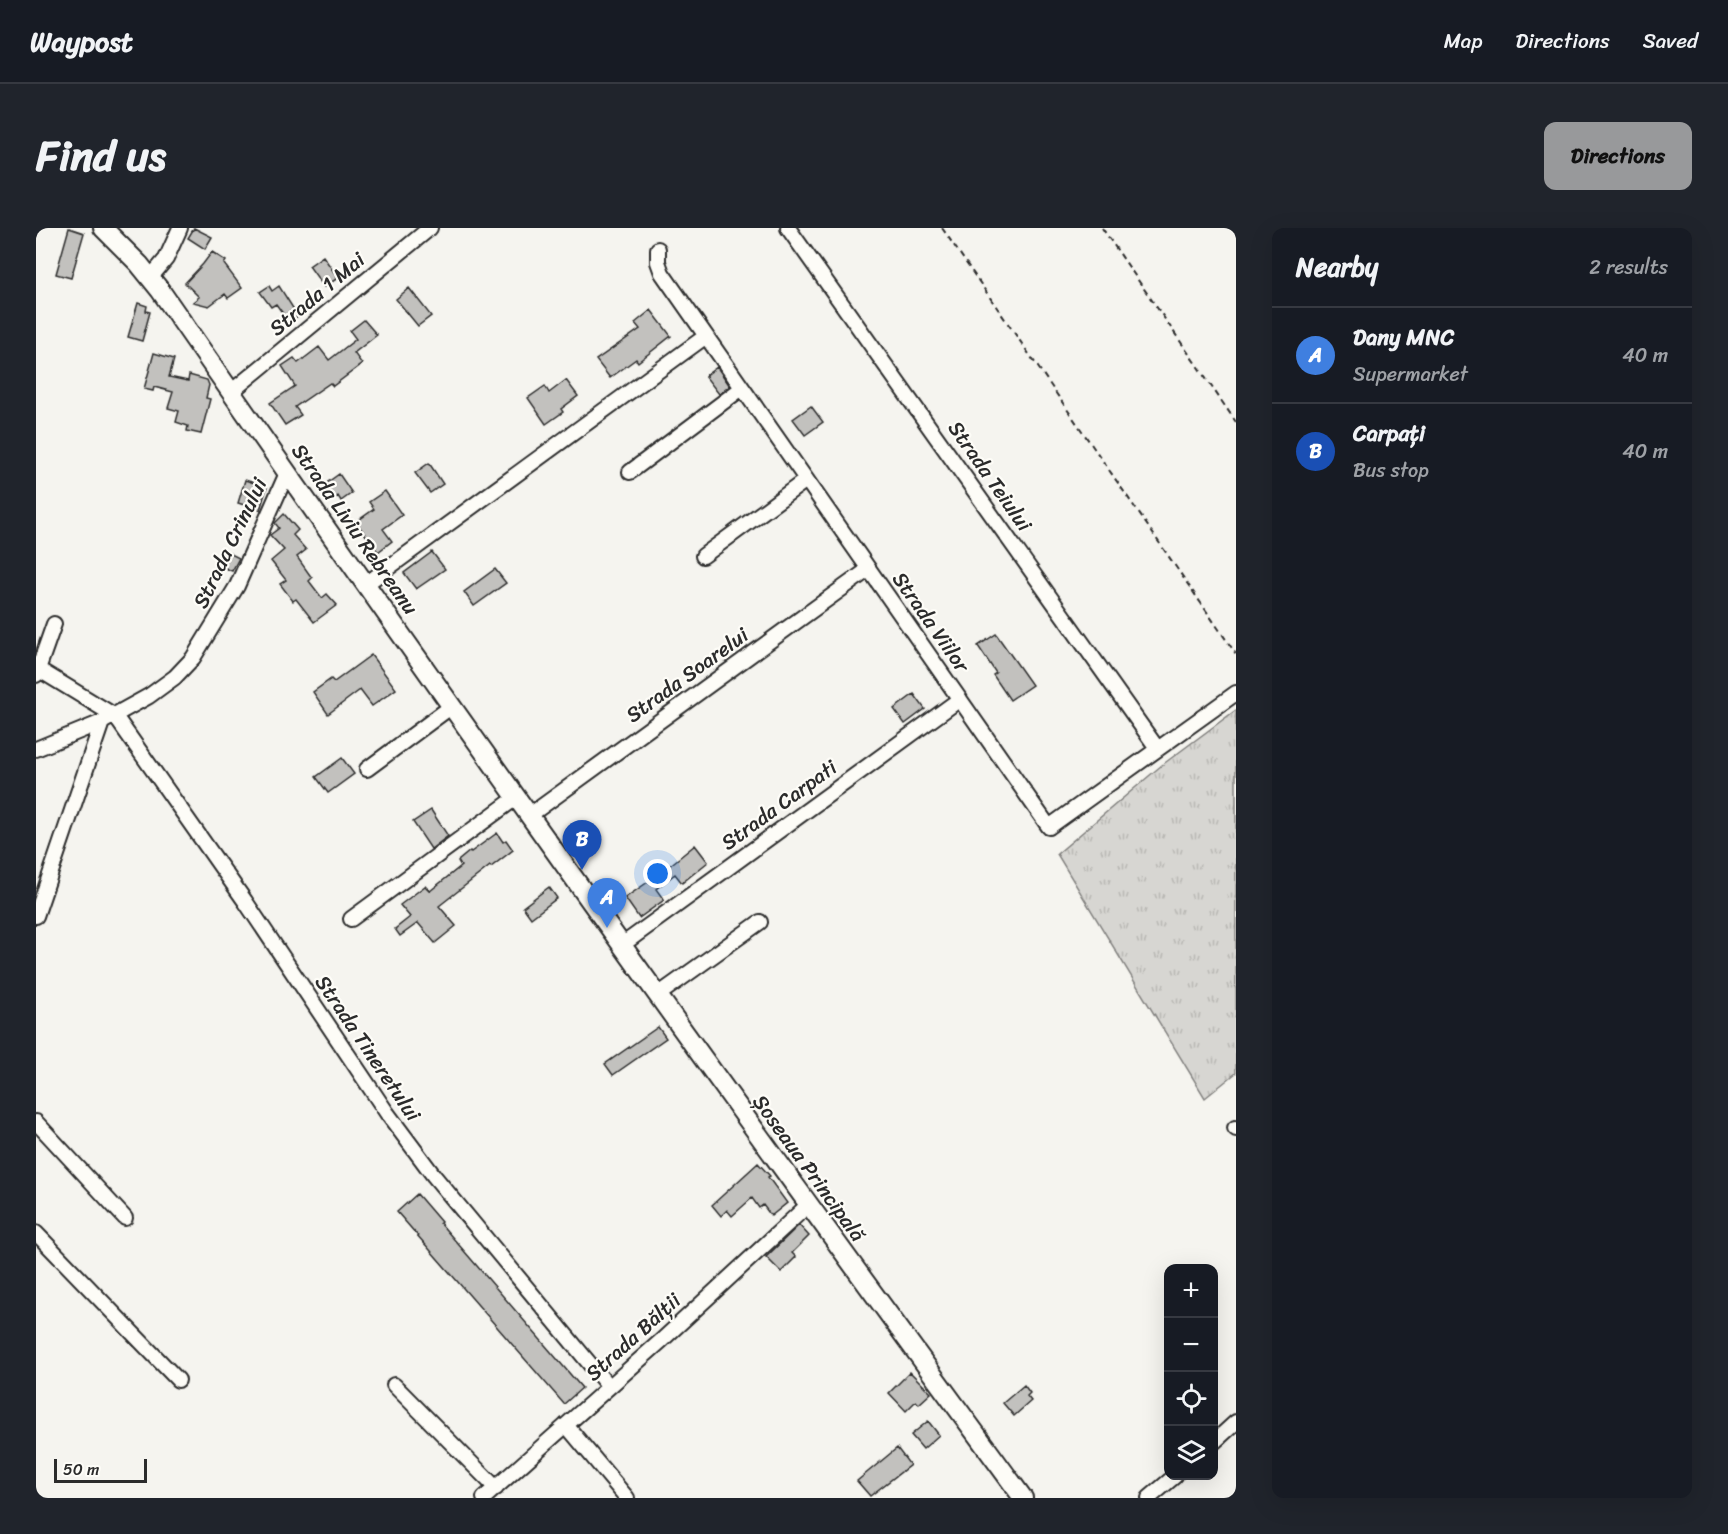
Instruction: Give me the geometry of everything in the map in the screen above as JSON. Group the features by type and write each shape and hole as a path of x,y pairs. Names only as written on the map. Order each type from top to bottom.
{"main road":[{"name":"Strada Liviu Rebreanu","path":"103,228 150,278 563,861"},
{"name":"Șoseaua Principală","path":"563,861 808,1205 1023,1498"}],"street":[{"path":"150,278 166,259 180,228"},
{"name":"Strada 1 Mai","path":"231,392 430,228"},
{"name":"Strada Teiului","path":"788,228 1157,748"},
{"name":"Strada Viilor","path":"658,249 658,262 662,273 1049,827 1236,693"},
{"path":"366,584 706,336"},
{"path":"630,472 742,388"},
{"name":"Strada Crinului","path":"36,749 115,716 175,677 193,658 237,586 287,473"},
{"path":"704,556 806,480"},
{"name":"Strada Soarelui","path":"530,815 869,569"},
{"path":"54,624 37,672 115,716"},
{"name":"Strada Carpati","path":"622,945 960,699"},
{"path":"367,769 452,705"},
{"name":"Strada Tineretului","path":"115,716 245,901 393,1122 434,1176 609,1388"},
{"path":"36,916 102,722"},
{"path":"351,919 518,797"},
{"path":"658,995 760,922"},
{"path":"36,1122 125,1218"},
{"name":"Strada Bălții","path":"484,1498 609,1388 808,1205"},
{"path":"36,1233 178,1380"},
{"path":"394,1385 496,1488"},
{"path":"1218,1438 1236,1422"},
{"path":"566,1425 627,1498"},
{"path":"1149,1498 1169,1480"}],"path":[{"path":"942,228 1236,654"},
{"path":"1102,228 1236,422"}],"green space":[{"path":"1236,710 1236,1073 1205,1098 1057,854 1162,765"}],"building":[{"path":"69,228 84,233 71,278 56,274"},
{"path":"194,228 212,237 205,249 188,238"},
{"path":"212,252 226,261 224,264 242,288 228,298 225,294 209,306 193,302 199,297 185,283"},
{"path":"323,256 338,278 324,287 309,266"},
{"path":"269,286 272,291 279,286 298,316 289,322 276,304 271,307 260,292"},
{"path":"409,288 431,316 418,326 396,299"},
{"path":"138,303 147,306 146,311 150,312 142,341 128,337"},
{"path":"651,310 671,336 638,362 636,359 610,378 596,360 640,329 635,323"},
{"path":"364,320 377,335 354,353 362,364 333,386 330,383 295,407 301,415 285,425 270,403 295,386 282,366 294,358 298,363 319,347 329,360 356,339 350,331"},
{"path":"154,353 174,359 169,377 188,381 189,375 207,380 209,385 206,398 210,399 201,434 187,431 188,426 176,422 179,411 168,408 173,392 154,387 153,391 144,389"},
{"path":"717,367 730,386 719,394 705,376"},
{"path":"566,380 578,396 561,409 563,412 546,424 528,398 545,386 549,393"},
{"path":"811,406 823,422 805,435 793,419"},
{"path":"429,463 443,484 430,493 415,473"},
{"path":"339,474 352,493 341,501 338,496 334,499 324,485"},
{"path":"245,480 267,487 260,510 238,503"},
{"path":"385,491 402,515 383,529 392,541 378,552 356,522 374,509 369,502"},
{"path":"284,514 298,530 293,535 306,550 297,557 312,578 309,581 322,598 327,594 337,605 314,622 296,599 293,601 280,584 286,580 271,561 284,550 270,535 279,528 275,523"},
{"path":"225,551 239,558 232,571 218,565"},
{"path":"432,552 445,569 416,589 404,573"},
{"path":"495,569 506,583 474,606 464,592"},
{"path":"996,634 1032,685 1010,700 993,675 996,673 978,646"},
{"path":"371,655 396,689 372,706 360,690 328,714 313,692 331,679 334,682"},
{"path":"914,694 925,709 905,724 894,709"},
{"path":"342,758 354,774 328,793 316,777"},
{"path":"431,810 448,836 431,849 413,822"},
{"path":"497,833 513,850 439,906 456,926 435,943 418,923 400,936 395,929 410,917 400,905 425,886 430,891 461,866 458,861"},
{"path":"695,845 708,862 682,883 675,874 656,889 664,900 639,918 625,898"},
{"path":"549,887 557,898 531,918 523,907"},
{"path":"658,1027 666,1038 613,1075 605,1064"},
{"path":"758,1163 770,1176 768,1177 787,1203 771,1216 763,1205 759,1208 752,1198 732,1216 727,1210 721,1216 712,1205"},
{"path":"417,1194 582,1388 564,1404 397,1212"},
{"path":"799,1225 809,1236 792,1253 796,1257 781,1272 766,1257"},
{"path":"910,1372 931,1393 919,1404 916,1401 906,1411 889,1393"},
{"path":"1024,1385 1030,1393 1027,1396 1031,1401 1014,1416 1003,1403"},
{"path":"928,1421 939,1435 923,1449 911,1435"},
{"path":"897,1448 910,1465 870,1496 857,1481"}],"place":[{"name":"Carpați","path":"582,870"},
{"name":"Dany MNC","path":"607,928"}]}
